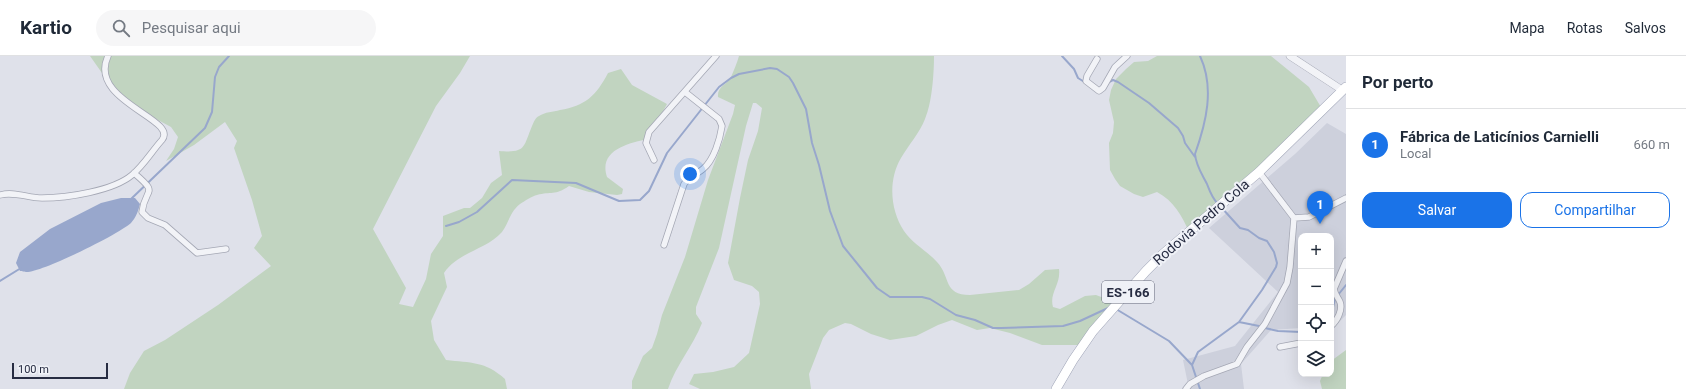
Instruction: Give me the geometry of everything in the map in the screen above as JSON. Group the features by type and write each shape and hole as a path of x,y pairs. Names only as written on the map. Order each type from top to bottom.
{"main road":[{"name":"Rodovia Pedro Cola","path":"1056,389 1083,345 1107,315 1163,254 1259,172 1344,88"}],"street":[{"path":"0,194 9,193 40,198 68,197 111,185 127,179 134,173 164,137 164,132 158,124 133,107 112,89 107,78 106,68 108,56"},
{"path":"654,160 646,143 647,137 716,56"},
{"path":"1097,59 1087,76 1086,81 1099,91 1104,88 1115,67 1127,56"},
{"path":"1290,56 1344,88"},
{"path":"664,245 684,184 689,178 704,169 708,163 722,126 719,119 685,92"},
{"path":"1186,389 1197,380 1237,364 1247,347 1265,324 1287,283 1290,267 1294,218 1259,172"},
{"path":"134,173 146,184 150,191 142,212 145,216 166,226 197,253 226,249"},
{"path":"1294,218 1309,217 1346,198"},
{"path":"1334,323 1337,320 1341,310 1340,302 1334,289 1346,261"},
{"path":"1280,347 1298,344"}],"shaded area":[{"path":"1327,123 1346,134 1346,315 1334,327 1334,233 1298,233 1298,328 1271,330 1241,364 1244,389 1189,389 1183,360 1235,346 1278,292 1209,228 1295,154"}],"green space":[{"path":"90,56 470,56 460,73 436,106 373,229 406,288 399,304 413,307 426,279 431,254 443,236 443,216 464,208 470,208 482,198 491,183 502,175 499,151 514,151 522,148 534,122 538,117 583,103 599,88 608,73 621,69 632,85 667,104 648,139 617,149 607,160 605,168 607,177 623,189 622,194 617,195 589,192 569,186 560,191 533,196 516,207 502,232 488,243 457,260 444,273 447,287 431,321 434,340 446,360 477,364 491,369 505,379 507,389 124,389 130,373 144,351 165,340 218,305 271,266 254,248 262,236 252,200 234,148 237,141 225,122 194,145 166,161 174,149 178,137 171,127 117,98 109,83"},
{"path":"739,56 934,56 932,88 925,119 901,158 894,176 892,195 893,204 899,223 904,231 937,262 951,289 955,292 970,295 1019,290 1029,284 1045,270 1059,269 1058,280 1052,302 1053,307 1060,309 1085,296 1096,295 1117,303 1082,345 1042,345 1010,333 990,328 977,330 952,320 916,336 890,340 845,323 829,330 823,338 809,374 811,389 700,389 689,384 694,374 713,372 734,367 749,353 760,304 759,292 752,286 734,280 728,263 748,160 758,131 762,108 756,103 753,103 746,126 719,248 696,307 696,314 702,323 675,372 668,389 632,389 632,381 643,356 652,348 662,315 685,257 708,180 733,114 735,105 718,97 718,93 731,77"},
{"path":"1157,56 1271,56 1309,87 1325,114 1189,232 1177,209 1163,196 1157,192 1143,197 1134,194 1120,186 1110,170 1109,143 1113,133 1114,122 1109,100 1111,90 1116,79 1134,62 1148,61"},
{"path":"1346,350 1346,389 1322,389 1320,381 1322,377 1334,377 1334,359"}],"water":[{"path":"121,198 135,198 140,204 137,214 131,223 112,235 63,260 34,271 20,271 16,263 20,252 50,229 101,203"}],"waterway":[{"path":"131,199 205,128 212,112 215,77 219,67 229,56"},
{"path":"1062,56 1074,69 1078,78 1086,83"},
{"path":"1200,56 1205,68 1208,93 1203,130 1195,154 1211,195 1218,204"},
{"path":"446,226 459,222 477,212 512,180 576,183 619,201 640,200 649,191 667,153 719,87 739,74 770,68 777,69 789,77 806,109 812,143 830,211 843,246 877,288 890,297 922,297 930,299 956,315 975,320 993,328 1063,326 1080,321 1108,308"},
{"path":"1109,82 1113,80 1118,82 1149,103 1178,128 1185,143 1195,157"},
{"path":"1200,389 1192,365 1198,352 1239,322 1262,290 1277,263 1274,252 1267,241 1259,238 1248,230 1240,228 1221,207"},
{"path":"0,281 21,268"},
{"path":"1338,295 1346,285"},
{"path":"1334,305 1335,299"},
{"path":"1116,309 1169,341 1192,365"},
{"path":"1239,322 1259,326"},
{"path":"1265,328 1278,331 1298,332"}],"place":[{"name":"Fábrica de Laticínios Carnielli","path":"1320,224"}]}
